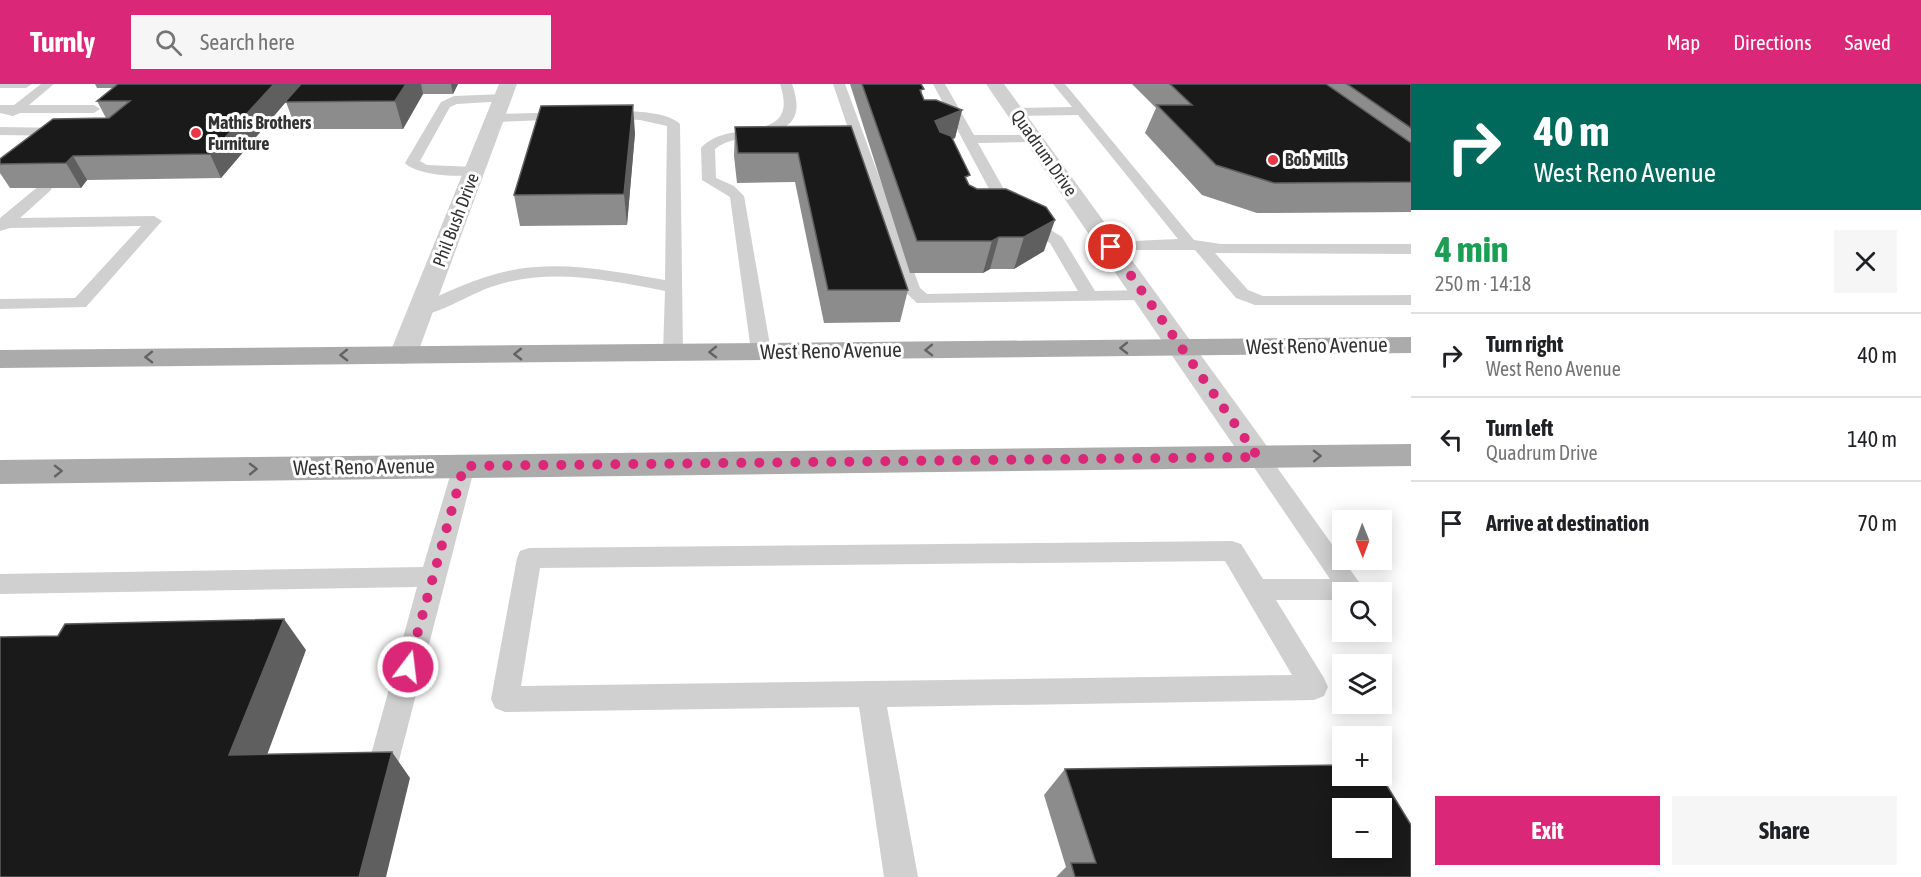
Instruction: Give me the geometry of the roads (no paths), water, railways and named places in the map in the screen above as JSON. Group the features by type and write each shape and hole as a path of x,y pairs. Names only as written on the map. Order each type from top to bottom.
{"main road":[{"name":"West Reno Avenue","path":"0,359 1411,345"},
{"name":"West Reno Avenue","path":"0,472 1411,455"}],"street":[{"name":"Quadrum Drive","path":"995,84 1183,347 1258,457"},
{"name":"Phil Bush Drive","path":"403,355 502,100"}],"lane":[{"path":"0,84 26,84"},
{"path":"0,122 48,84"},
{"path":"761,351 737,196 729,189 709,180 708,148 718,140 766,132 778,126 790,114 792,105 793,97 786,84"},
{"path":"839,84 916,296 923,299 1146,295"},
{"path":"939,84 1009,210 1049,232 1090,296"},
{"path":"1059,84 1186,239 1242,294 1261,301 1411,300"},
{"path":"475,171 424,169 412,164 445,105 454,100 502,100 660,118 674,124 673,352"},
{"path":"0,109 94,109"},
{"path":"1015,112 1081,111"},
{"path":"0,131 84,133"},
{"path":"36,145 54,131"},
{"path":"969,139 1034,138"},
{"path":"2,224 45,188"},
{"path":"0,304 80,303 154,222 2,224"},
{"path":"1111,247 1193,245 1221,249 1411,249"},
{"path":"420,311 474,286 517,274 552,270 596,273 673,287"},
{"path":"1256,590 1352,589 1258,457"},
{"path":"370,812 464,466"},
{"path":"1233,551 1314,687 871,694 505,699 529,558 1233,551"},
{"path":"0,584 432,577"},
{"path":"871,694 902,877"}],"place":[{"name":"Mathis Brothers Furniture","path":"196,133"},
{"name":"Bob Mills","path":"1273,160"}]}
